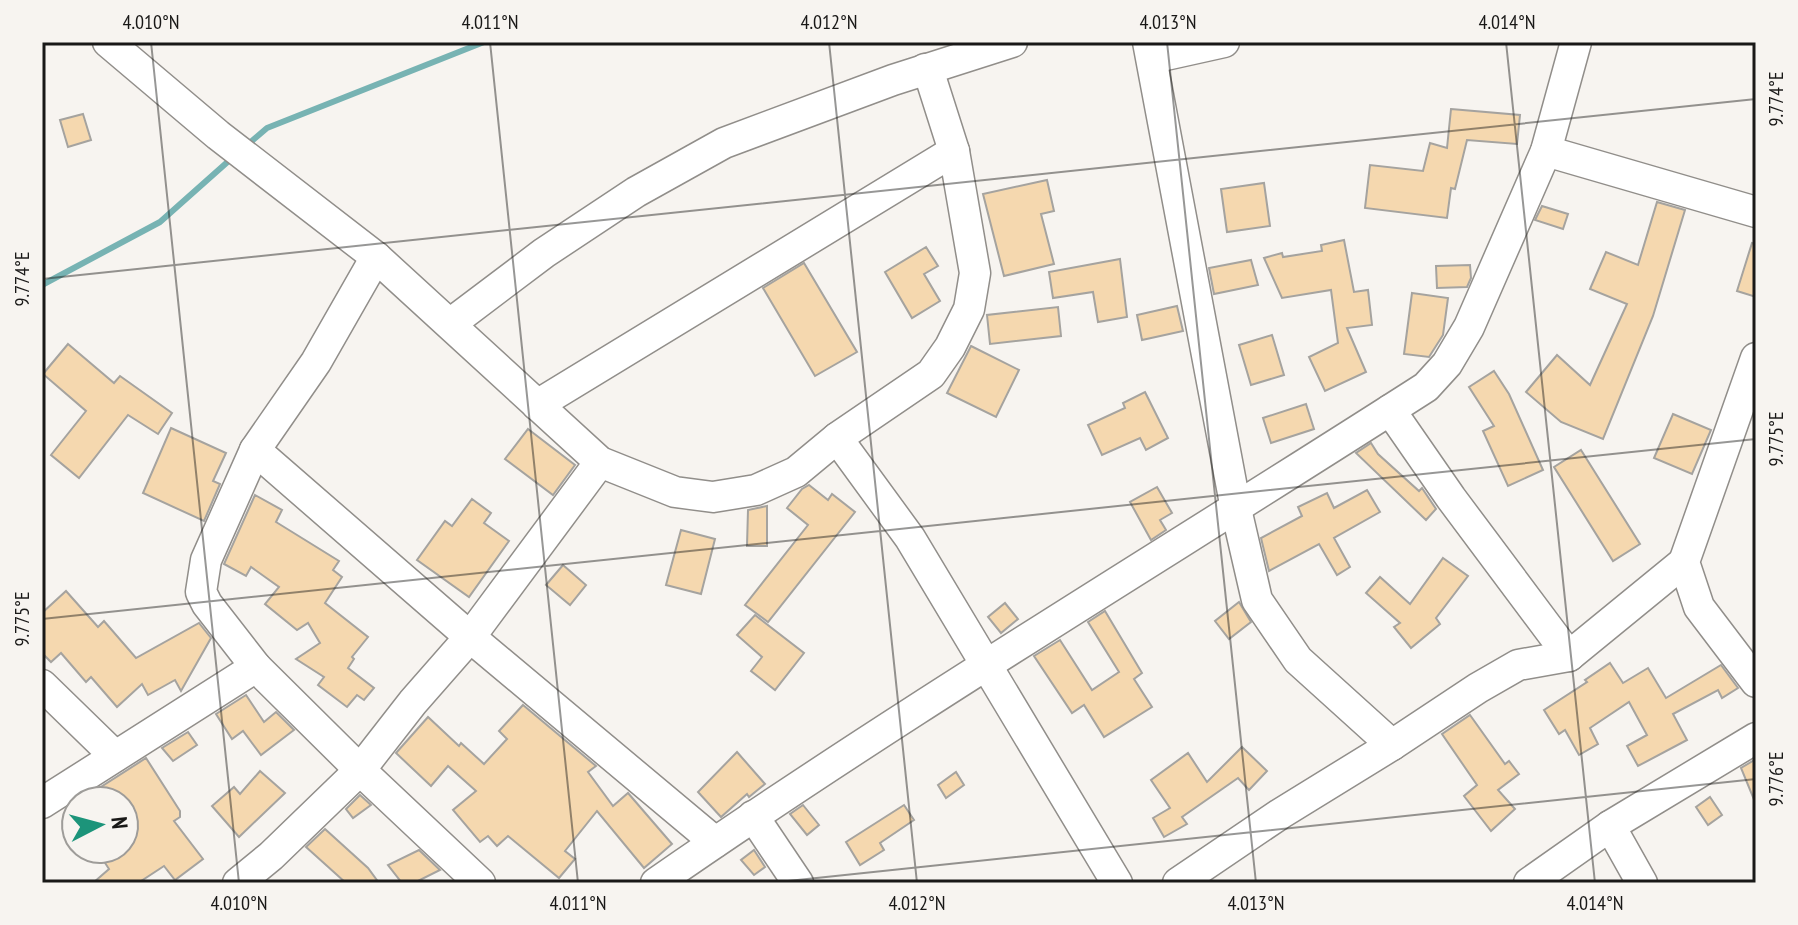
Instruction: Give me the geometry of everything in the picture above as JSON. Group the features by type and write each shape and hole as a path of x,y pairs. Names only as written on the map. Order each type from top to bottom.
{"street":[{"path":"108,42 218,135 376,257 600,462 675,492 713,497 756,490 796,472 837,438 931,374 950,347 969,309 975,273 954,151 925,69"},
{"path":"450,324 544,253 623,201 724,143 925,69 1012,42"},
{"path":"1224,42 1150,50 1236,509 1257,600 1298,660 1392,745"},
{"path":"656,883 985,665 1426,387 1447,364 1469,327 1546,151 1576,42"},
{"path":"537,405 954,151"},
{"path":"1546,151 1756,212"},
{"path":"376,257 316,362 255,450 206,560 201,592 256,667 480,883"},
{"path":"1178,883 1478,688 1518,665 1569,656 1684,562 1756,358"},
{"path":"1390,410 1451,498 1569,656"},
{"path":"837,438 910,538 1117,883"},
{"path":"255,450 470,637 715,842"},
{"path":"238,883 271,856 360,770 413,702 470,637 600,462"},
{"path":"1684,562 1699,607 1756,682"},
{"path":"42,803 256,667"},
{"path":"42,685 115,756"},
{"path":"1529,883 1610,826 1756,738"},
{"path":"753,816 798,883"},
{"path":"1610,826 1642,883"}],"building":[{"path":"1451,109 1520,115 1517,144 1467,140 1455,189 1451,188 1447,218 1365,208 1370,165 1423,171 1430,143 1447,148"},
{"path":"83,114 91,140 68,147 60,120"},
{"path":"1047,180 1054,211 1041,214 1054,264 1004,276 983,194"},
{"path":"1264,183 1270,226 1227,232 1221,189"},
{"path":"1657,202 1685,210 1653,316 1603,439 1561,422 1526,392 1557,355 1590,385 1627,304 1590,289 1606,252 1638,265"},
{"path":"1542,206 1568,214 1563,229 1535,220"},
{"path":"1344,240 1354,292 1368,290 1372,325 1347,328 1366,372 1325,391 1309,357 1338,343 1331,290 1282,298 1264,258 1282,253 1283,257 1322,251 1321,245"},
{"path":"1752,243 1756,244 1756,297 1737,291"},
{"path":"926,247 938,266 924,274 940,301 912,318 885,272"},
{"path":"1120,259 1127,317 1098,322 1093,292 1053,298 1049,272"},
{"path":"1251,260 1258,285 1214,294 1209,268"},
{"path":"804,263 857,352 815,376 763,288"},
{"path":"1470,265 1471,278 1467,287 1437,288 1436,266"},
{"path":"1412,293 1448,298 1443,335 1429,357 1404,354"},
{"path":"1177,306 1183,331 1142,340 1137,315"},
{"path":"1058,307 1061,336 990,344 987,315"},
{"path":"1272,335 1284,375 1251,385 1239,345"},
{"path":"68,344 114,383 120,376 172,413 158,434 128,415 79,478 51,455 86,411 43,374"},
{"path":"971,346 1019,370 996,417 947,393"},
{"path":"1494,371 1509,394 1543,470 1508,486 1483,431 1494,426 1469,387"},
{"path":"1145,392 1168,438 1146,450 1140,438 1102,455 1088,425 1125,408 1123,403"},
{"path":"1306,404 1314,429 1271,443 1263,418"},
{"path":"1673,414 1711,430 1692,474 1654,458"},
{"path":"171,428 226,453 213,481 220,484 204,521 143,493"},
{"path":"528,429 575,465 553,495 505,459"},
{"path":"1371,443 1378,454 1419,491 1422,488 1436,509 1426,520 1356,453"},
{"path":"1581,450 1640,544 1613,561 1554,467"},
{"path":"809,485 828,500 832,494 855,512 768,622 745,605 808,525 787,508"},
{"path":"1157,487 1172,513 1160,520 1166,530 1151,540 1130,502"},
{"path":"1367,490 1380,512 1334,538 1350,567 1337,575 1319,544 1269,571 1261,538 1302,516 1298,507 1327,493 1334,508"},
{"path":"255,495 282,510 276,522 339,561 333,570 342,577 325,603 368,637 352,657 354,659 348,668 374,688 364,700 357,695 347,707 318,685 324,677 296,659 320,643 308,623 297,630 265,604 279,587 251,567 246,576 224,564"},
{"path":"472,499 491,513 484,523 509,541 469,597 417,560 445,521 452,526"},
{"path":"767,506 767,546 747,546 748,510"},
{"path":"681,530 715,539 701,594 666,585"},
{"path":"1443,558 1468,576 1436,618 1440,624 1411,648 1394,627 1400,623 1366,593 1380,577 1410,604"},
{"path":"563,565 586,585 570,605 546,585"},
{"path":"66,591 98,627 104,621 136,658 199,623 211,638 181,691 175,680 148,695 142,684 117,707 91,677 86,682 61,653 51,662 42,653 42,613"},
{"path":"1239,602 1251,622 1229,639 1215,621"},
{"path":"1005,603 1018,619 1001,633 988,617"},
{"path":"1105,611 1142,673 1134,679 1152,707 1104,737 1084,705 1072,713 1034,656 1060,640 1092,690 1119,672 1088,622"},
{"path":"755,615 804,653 775,690 751,671 762,657 737,635"},
{"path":"1610,663 1623,683 1648,668 1666,698 1721,665 1738,688 1722,698 1718,690 1673,714 1687,740 1638,766 1627,746 1647,735 1629,702 1590,728 1598,744 1579,755 1565,730 1559,734 1544,710"},
{"path":"246,695 264,722 276,712 294,730 261,755 243,731 232,739 216,714"},
{"path":"523,705 596,766 588,772 613,806 628,793 672,844 644,868 597,811 565,851 575,859 559,878 508,836 497,846 488,836 480,842 453,810 476,791 448,766 431,786 396,753 428,717 484,764 507,739 499,731"},
{"path":"1470,715 1505,764 1509,761 1519,774 1498,790 1515,809 1491,831 1464,796 1477,785 1442,734"},
{"path":"188,732 197,745 173,761 162,748"},
{"path":"1242,747 1267,771 1249,790 1238,778 1182,817 1187,824 1164,837 1153,818 1170,808 1151,780 1188,753 1207,782"},
{"path":"737,752 765,784 749,797 747,794 721,817 698,792"},
{"path":"146,758 180,811 180,817 174,821 203,859 175,880 164,866 138,883 93,883 109,869 106,865 140,865 140,785 104,785"},
{"path":"1756,759 1756,802 1755,802 1741,768"},
{"path":"260,771 285,793 239,837 212,806 234,787 240,794"},
{"path":"956,772 964,785 946,798 938,785"},
{"path":"360,795 371,805 353,818 346,809"},
{"path":"1710,797 1722,815 1708,825 1696,807"},
{"path":"803,805 819,825 807,835 790,814"},
{"path":"904,805 914,820 880,843 884,850 860,865 846,842"},
{"path":"325,829 368,868 379,883 346,883 306,847"},
{"path":"419,850 440,870 414,883 402,883 388,865"},
{"path":"754,850 765,867 754,875 741,860"}],"waterway":[{"path":"246,146 267,128 484,42"},
{"path":"42,285 160,222 232,158"}]}
